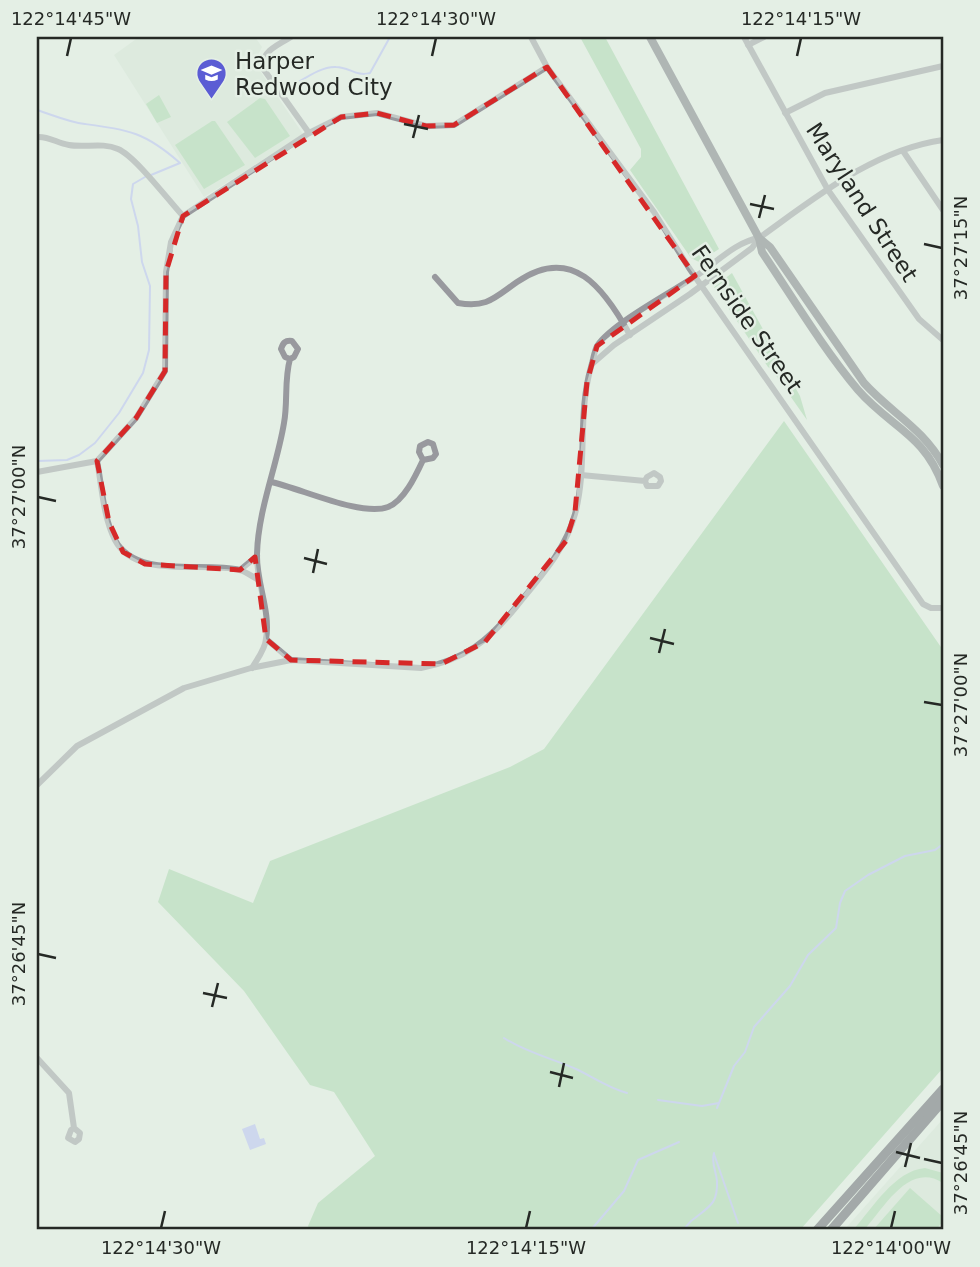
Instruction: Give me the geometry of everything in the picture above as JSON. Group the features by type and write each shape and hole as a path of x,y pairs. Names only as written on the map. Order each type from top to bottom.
{"main road":[{"path":"650,37 759,238 762,252 846,375 869,401 941,463 943,486"},
{"path":"817,1230 943,1089"},
{"path":"831,1230 943,1101"}],"street":[{"path":"291,37 267,52 262,60 262,67 309,133"},
{"name":"Fernside Street","path":"531,37 547,67 630,179 923,604 931,608 943,608"},
{"name":"Maryland Street","path":"744,37 828,190 919,319 943,340"},
{"path":"748,45 764,37"},
{"path":"785,113 825,93 943,66"},
{"path":"37,472 97,461 136,418 165,370 166,272 171,242 183,216 309,133 341,117 377,113 426,126 454,125 547,67"},
{"path":"37,137 49,138 65,145 95,145 119,149 183,216"},
{"path":"592,365 752,248 759,238 828,190 882,157 943,140"},
{"path":"903,150 943,210"},
{"path":"37,785 77,746 128,721 184,688 251,668 291,660 421,668 441,664 485,642 557,556 566,541 576,512 581,475 584,402 597,346 624,323 682,282 747,240 759,238"},
{"path":"435,277 458,303 474,306 495,299 533,272 550,267 564,268 584,274 624,323 630,335"},
{"path":"251,668 267,639 267,621 257,555 259,532 285,421 287,369 290,359"},
{"path":"271,482 361,508 377,509 390,506 401,495 416,476 423,460"},
{"path":"97,461 109,522 123,552 145,564 240,570 259,580"},
{"path":"581,475 645,481"},
{"path":"240,570 257,555"},
{"path":"267,639 291,660"},
{"path":"37,1058 69,1093 74,1128"}],"highlighted area":[{"path":"547,67 695,276 597,346 587,382 575,512 566,541 485,642 441,664 291,660 266,639 255,557 240,570 145,564 123,552 109,522 97,461 136,418 165,371 166,272 183,216 341,117 377,113 426,126 454,125"}],"shaded area":[{"name":"Harper Redwood City","path":"139,37 255,37 262,47 256,59 258,68 303,134 204,197 114,55"},
{"path":"943,1119 943,1230 844,1230"}],"green space":[{"path":"580,37 605,37 719,249 699,262 691,258 630,170 641,157 641,149"},
{"path":"159,95 171,117 157,123 146,104"},
{"path":"260,98 265,99 290,136 255,158 227,122"},
{"path":"215,121 245,165 204,189 175,145"},
{"path":"732,273 800,396 807,420 714,287"},
{"path":"784,421 943,650 943,1068 800,1230 310,1230 308,1226 318,1203 375,1156 334,1092 310,1085 244,991 158,902 169,869 253,903 270,861 510,767 544,749"},
{"path":"925,1168 943,1173 943,1183 931,1178 908,1182 864,1230 853,1230 894,1183 903,1176"},
{"path":"910,1188 943,1217 936,1230 873,1230"}],"water":[{"path":"255,1124 260,1139 264,1138 266,1144 250,1150 242,1129"}],"waterway":[{"path":"288,88 317,71 330,67 341,67 361,74 370,73 390,37"},
{"path":"37,110 73,122 136,134 157,145 180,163 151,175"},
{"path":"37,461 67,460 95,443 119,413 143,373 149,350 150,286 142,262 138,226 131,199 133,184 145,177"},
{"path":"717,1108 734,1066 745,1052 754,1027 790,986 808,955 836,928 845,891 868,875 905,856 935,850 943,844"},
{"path":"504,1038 521,1048 576,1069 627,1093"},
{"path":"658,1100 702,1106 719,1103"},
{"path":"591,1230 624,1191 638,1160 679,1142"},
{"path":"683,1230 709,1207 714,1199 717,1188 714,1153"},
{"path":"714,1154 738,1223"}],"place":[{"name":"Harper Redwood City","path":"212,101"}]}
